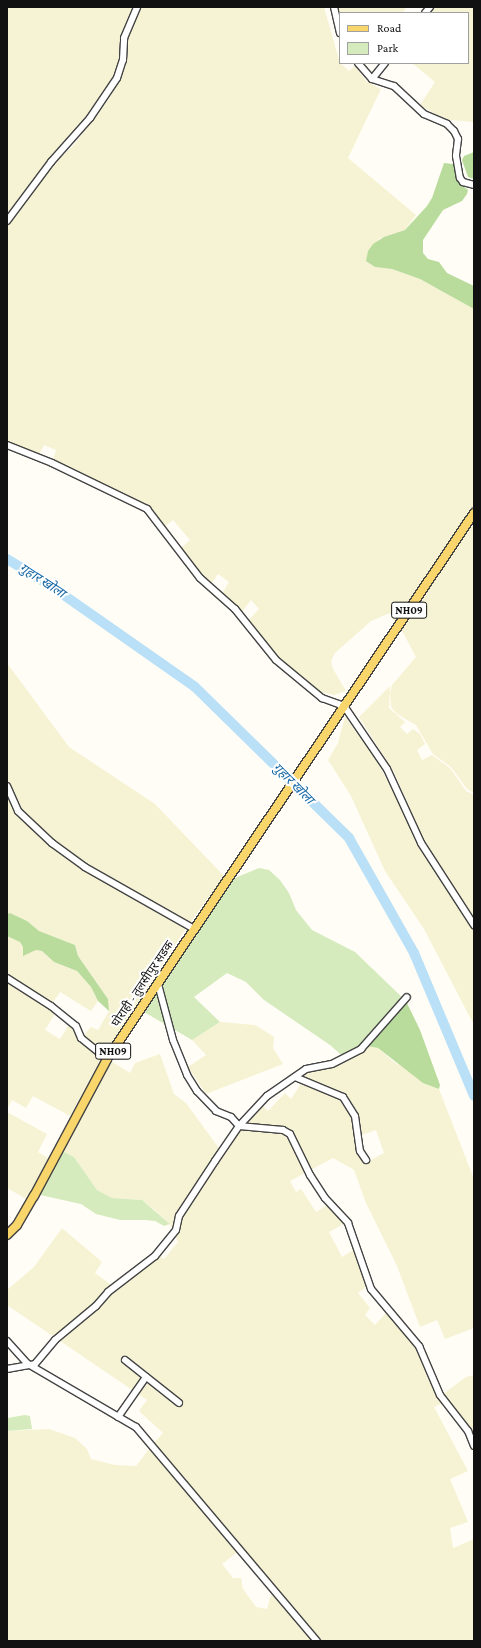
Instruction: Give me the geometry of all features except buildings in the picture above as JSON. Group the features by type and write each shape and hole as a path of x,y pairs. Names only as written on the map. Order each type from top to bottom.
{"main road":[{"name":"NH09","path":"344,706 474,513"},
{"name":"घोराही - तुलसीपुर सडक","path":"7,1235 17,1225 107,1059 194,929 233,874 344,706"}],"street":[{"path":"7,221 51,162 90,118 117,78 123,60 124,38 137,7"},
{"path":"334,7 339,28"},
{"path":"359,64 372,79 394,86 424,114 447,124 458,139 456,156 460,178 463,182 474,185"},
{"path":"372,79 384,64"},
{"path":"7,445 52,463 147,510 200,578 235,609 276,660 322,698 344,706 387,769 421,843 474,925"},
{"path":"7,786 18,811 52,843 85,866 194,929"},
{"path":"7,978 52,1006 76,1026 81,1038 107,1059"},
{"path":"158,984 173,1040 186,1074 197,1092 216,1111 231,1117 240,1126 283,1130 290,1134 310,1175 325,1198 348,1223 372,1289 419,1346 440,1395 468,1431 474,1446"},
{"path":"7,1369 22,1368 28,1364 39,1362 55,1340 96,1306 108,1292 155,1256 176,1230 179,1216 240,1126 267,1096 306,1068 332,1064 361,1049 407,996"},
{"path":"295,1077 343,1096 355,1116 360,1151 366,1160"},
{"path":"7,1341 28,1364 136,1428 190,1488 317,1641"},
{"path":"124,1360 179,1403"},
{"path":"118,1417 146,1377"}],"shaded area":[{"path":"7,7 134,7 125,25 121,59 114,77 88,116 28,186 7,216"},
{"path":"140,7 324,7 339,64 341,64 349,71 355,66 366,81 381,89 348,158 416,215 405,230 379,239 375,267 392,269 420,279 474,309 474,506 395,623 390,613 371,621 335,653 331,661 333,669 346,691 334,695 316,691 278,659 248,621 259,609 251,600 241,613 221,595 229,582 218,574 210,585 181,548 190,540 173,520 163,528 147,508 53,460 56,450 44,445 39,455 7,442 7,226 53,164 73,146 108,100 120,80 127,58 126,38"},
{"path":"336,7 407,7 403,12 339,12 339,18"},
{"path":"433,7 474,7 474,122 450,120 435,114 420,105 435,82 413,64 469,64 469,12 429,12"},
{"path":"474,519 474,793 467,789 451,767 433,754 416,725 397,714 391,707 390,694 392,685 416,657 401,629"},
{"path":"7,663 69,747 155,804 224,876 182,934 105,1055 83,1036 91,1027 98,1030 109,1011 108,999 78,956 75,945 39,931 27,921 10,913 7,914"},
{"path":"390,686 389,708 405,722 400,727 407,734 413,729 420,734 425,744 417,750 422,760 432,755 450,768 466,791 474,795 474,922 425,843 394,772 359,717"},
{"path":"345,717 372,753 391,787 419,846 474,932 474,1025 424,929 385,871 351,796 328,760 338,743"},
{"path":"7,936 20,942 23,947 23,955 36,950 42,951 54,962 77,971 91,987 98,1001 91,1011 60,992 51,1005 7,977"},
{"path":"7,980 56,1012 45,1030 60,1039 69,1025 102,1057 70,1116 33,1096 26,1108 12,1100 7,1109"},
{"path":"220,1022 255,1025 274,1037 273,1048 283,1064 206,1094 188,1067 206,1055 192,1040"},
{"path":"367,1046 378,1048 394,1062 439,1089 474,1179 474,1328 445,1339 437,1320 420,1327 397,1266 366,1203 354,1170 333,1158 290,1181 296,1192 301,1189 316,1212 329,1204 345,1223 329,1232 342,1257 355,1249 367,1286 358,1293 370,1308 365,1315 375,1325 387,1312 416,1346 428,1379 443,1403 434,1407 468,1471 450,1479 468,1522 450,1528 453,1548 474,1539 474,1641 320,1641 153,1444 163,1433 139,1411 147,1400 7,1305 7,1290 34,1267 62,1228 102,1262 95,1273 115,1288 159,1255 164,1259 178,1242 170,1224 142,1200 112,1198 97,1190 74,1157 62,1151 111,1061 130,1073 135,1063 160,1054 174,1094 186,1103 221,1151 259,1102 268,1111 285,1093 291,1099 304,1079 298,1076 306,1071 333,1067","holes":["376,1130 384,1153 369,1161 361,1151 359,1136"]},
{"path":"7,1112 47,1134 38,1152 48,1158 28,1200 7,1188"},
{"path":"474,1375 474,1437 443,1394 466,1377"},
{"path":"49,1429 75,1438 87,1449 91,1459 115,1465 136,1466 150,1448 240,1550 222,1564 233,1578 241,1578 243,1589 256,1607 267,1609 271,1595 275,1595 314,1641 7,1641 7,1431"}],"green space":[{"path":"474,152 474,179 468,177 462,160 464,156"},
{"path":"444,163 453,164 456,168 458,182 468,190 462,201 443,210 423,240 423,253 428,259 439,262 447,273 474,286 474,309 420,279 392,269 375,267 366,261 368,251 373,244 384,237 405,230 427,206 432,198"},
{"path":"259,868 269,870 280,880 289,893 296,910 312,930 355,952 406,1001 367,1046 347,1060 330,1045 264,1000 246,982 227,973 194,997 220,1022 192,1040 144,1012 235,878"},
{"path":"10,913 27,921 39,931 75,945 78,956 108,999 109,1011 98,1001 91,987 77,971 54,962 42,951 36,950 23,956 23,947 20,942 7,936 7,914"},
{"path":"406,1001 420,1030 440,1085 439,1089 423,1083 378,1048 367,1046"},
{"path":"62,1151 74,1157 97,1190 112,1198 142,1200 170,1224 164,1226 155,1221 120,1220 96,1214 81,1204 40,1195"},
{"path":"25,1415 30,1416 32,1429 7,1431 7,1418"}],"waterway":[{"name":"गुहार खोला","path":"7,559 48,584 195,687 349,838 414,953 474,1096"}]}
